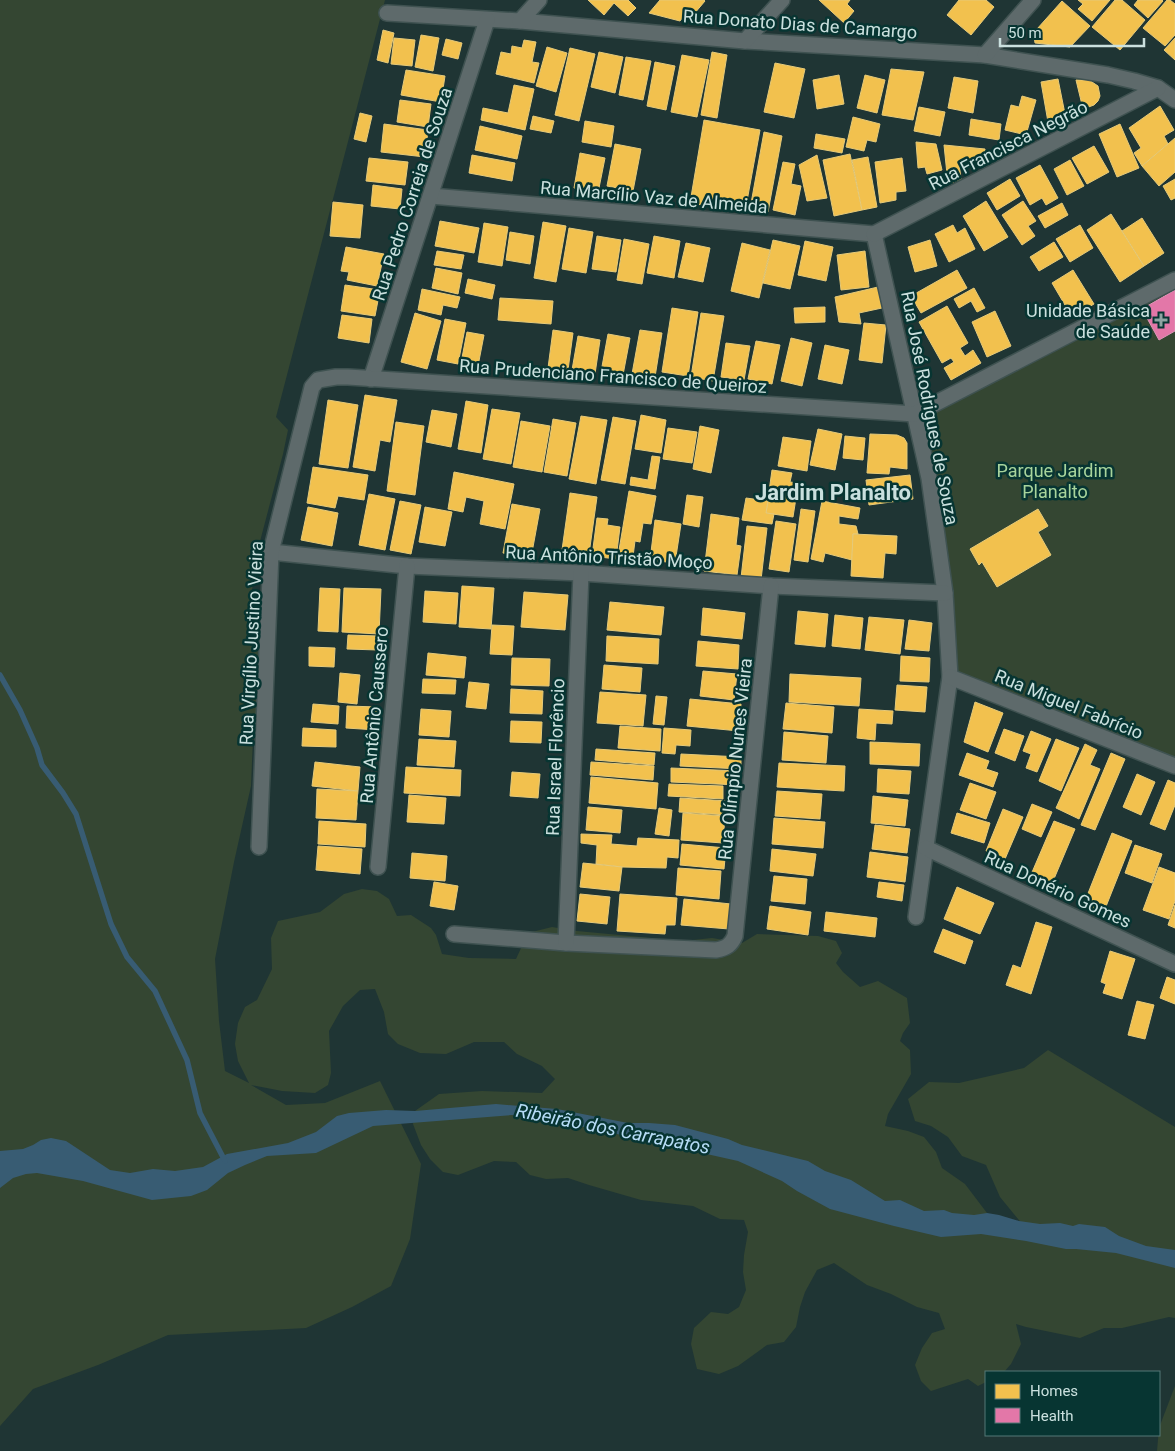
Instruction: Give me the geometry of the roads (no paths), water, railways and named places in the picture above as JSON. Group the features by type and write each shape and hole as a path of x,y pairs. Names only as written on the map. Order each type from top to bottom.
{"street":[{"path":"520,22 539,0"},
{"path":"745,41 782,0"},
{"path":"985,55 1033,0"},
{"name":"Rua Donato Dias de Camargo","path":"387,13 745,41 985,55 1108,75 1158,88 1175,100"},
{"name":"Rua Pedro Correia de Souza","path":"372,380 487,20"},
{"name":"Rua Francisca Negrão","path":"874,234 1158,88"},
{"name":"Rua Marcílio Vaz de Almeida","path":"431,196 874,234"},
{"name":"Rua José Rodrigues de Souza","path":"874,234 928,478 945,593 950,677 916,917"},
{"path":"915,414 1175,280"},
{"name":"Rua Prudenciano Francisco de Queiroz","path":"312,387 318,380 336,376 372,380 915,414"},
{"name":"Rua Virgílio Justino Vieira","path":"259,847 272,552 312,387"},
{"name":"Rua Antônio Tristão Moço","path":"272,552 407,566 582,574 771,586 945,593"},
{"name":"Rua Antônio Caussero","path":"378,867 407,566"},
{"name":"Rua Israel Florêncio","path":"566,943 582,574"},
{"name":"Rua Olímpio Nunes Vieira","path":"566,943 716,950 725,949 732,943 735,936 771,586"},
{"name":"Rua Miguel Fabrício","path":"950,677 1175,766"},
{"name":"Rua Donério Gomes","path":"926,848 1175,964"},
{"path":"454,934 566,943"}],"water":[{"name":"Ribeirão dos Carrapatos","path":"496,1104 557,1109 628,1123 675,1125 728,1139 742,1145 808,1161 825,1171 851,1180 885,1201 900,1200 924,1211 944,1210 952,1213 974,1215 987,1213 1040,1224 1060,1223 1073,1226 1079,1224 1105,1227 1119,1236 1146,1246 1175,1250 1175,1268 1116,1253 1066,1249 981,1234 941,1237 830,1209 782,1181 738,1161 590,1128 512,1115 373,1126 316,1153 267,1156 228,1173 207,1190 191,1196 152,1200 83,1181 37,1173 13,1178 0,1188 0,1151 23,1149 41,1140 51,1138 66,1141 110,1170 130,1173 153,1169 175,1171 203,1167 227,1154 288,1143 316,1132 337,1116 349,1113 386,1110 415,1111"}],"waterway":[{"path":"0,675 20,710 37,748 42,765 76,814 111,924 127,957 155,991 187,1060 200,1113 225,1161"}],"place":[{"name":"Unidade Básica de Saúde","path":"1161,320"}],"district":[{"name":"Jardim Planalto","path":"833,492"}],"park label":[{"name":"Parque Jardim Planalto","path":"1055,480"}]}
